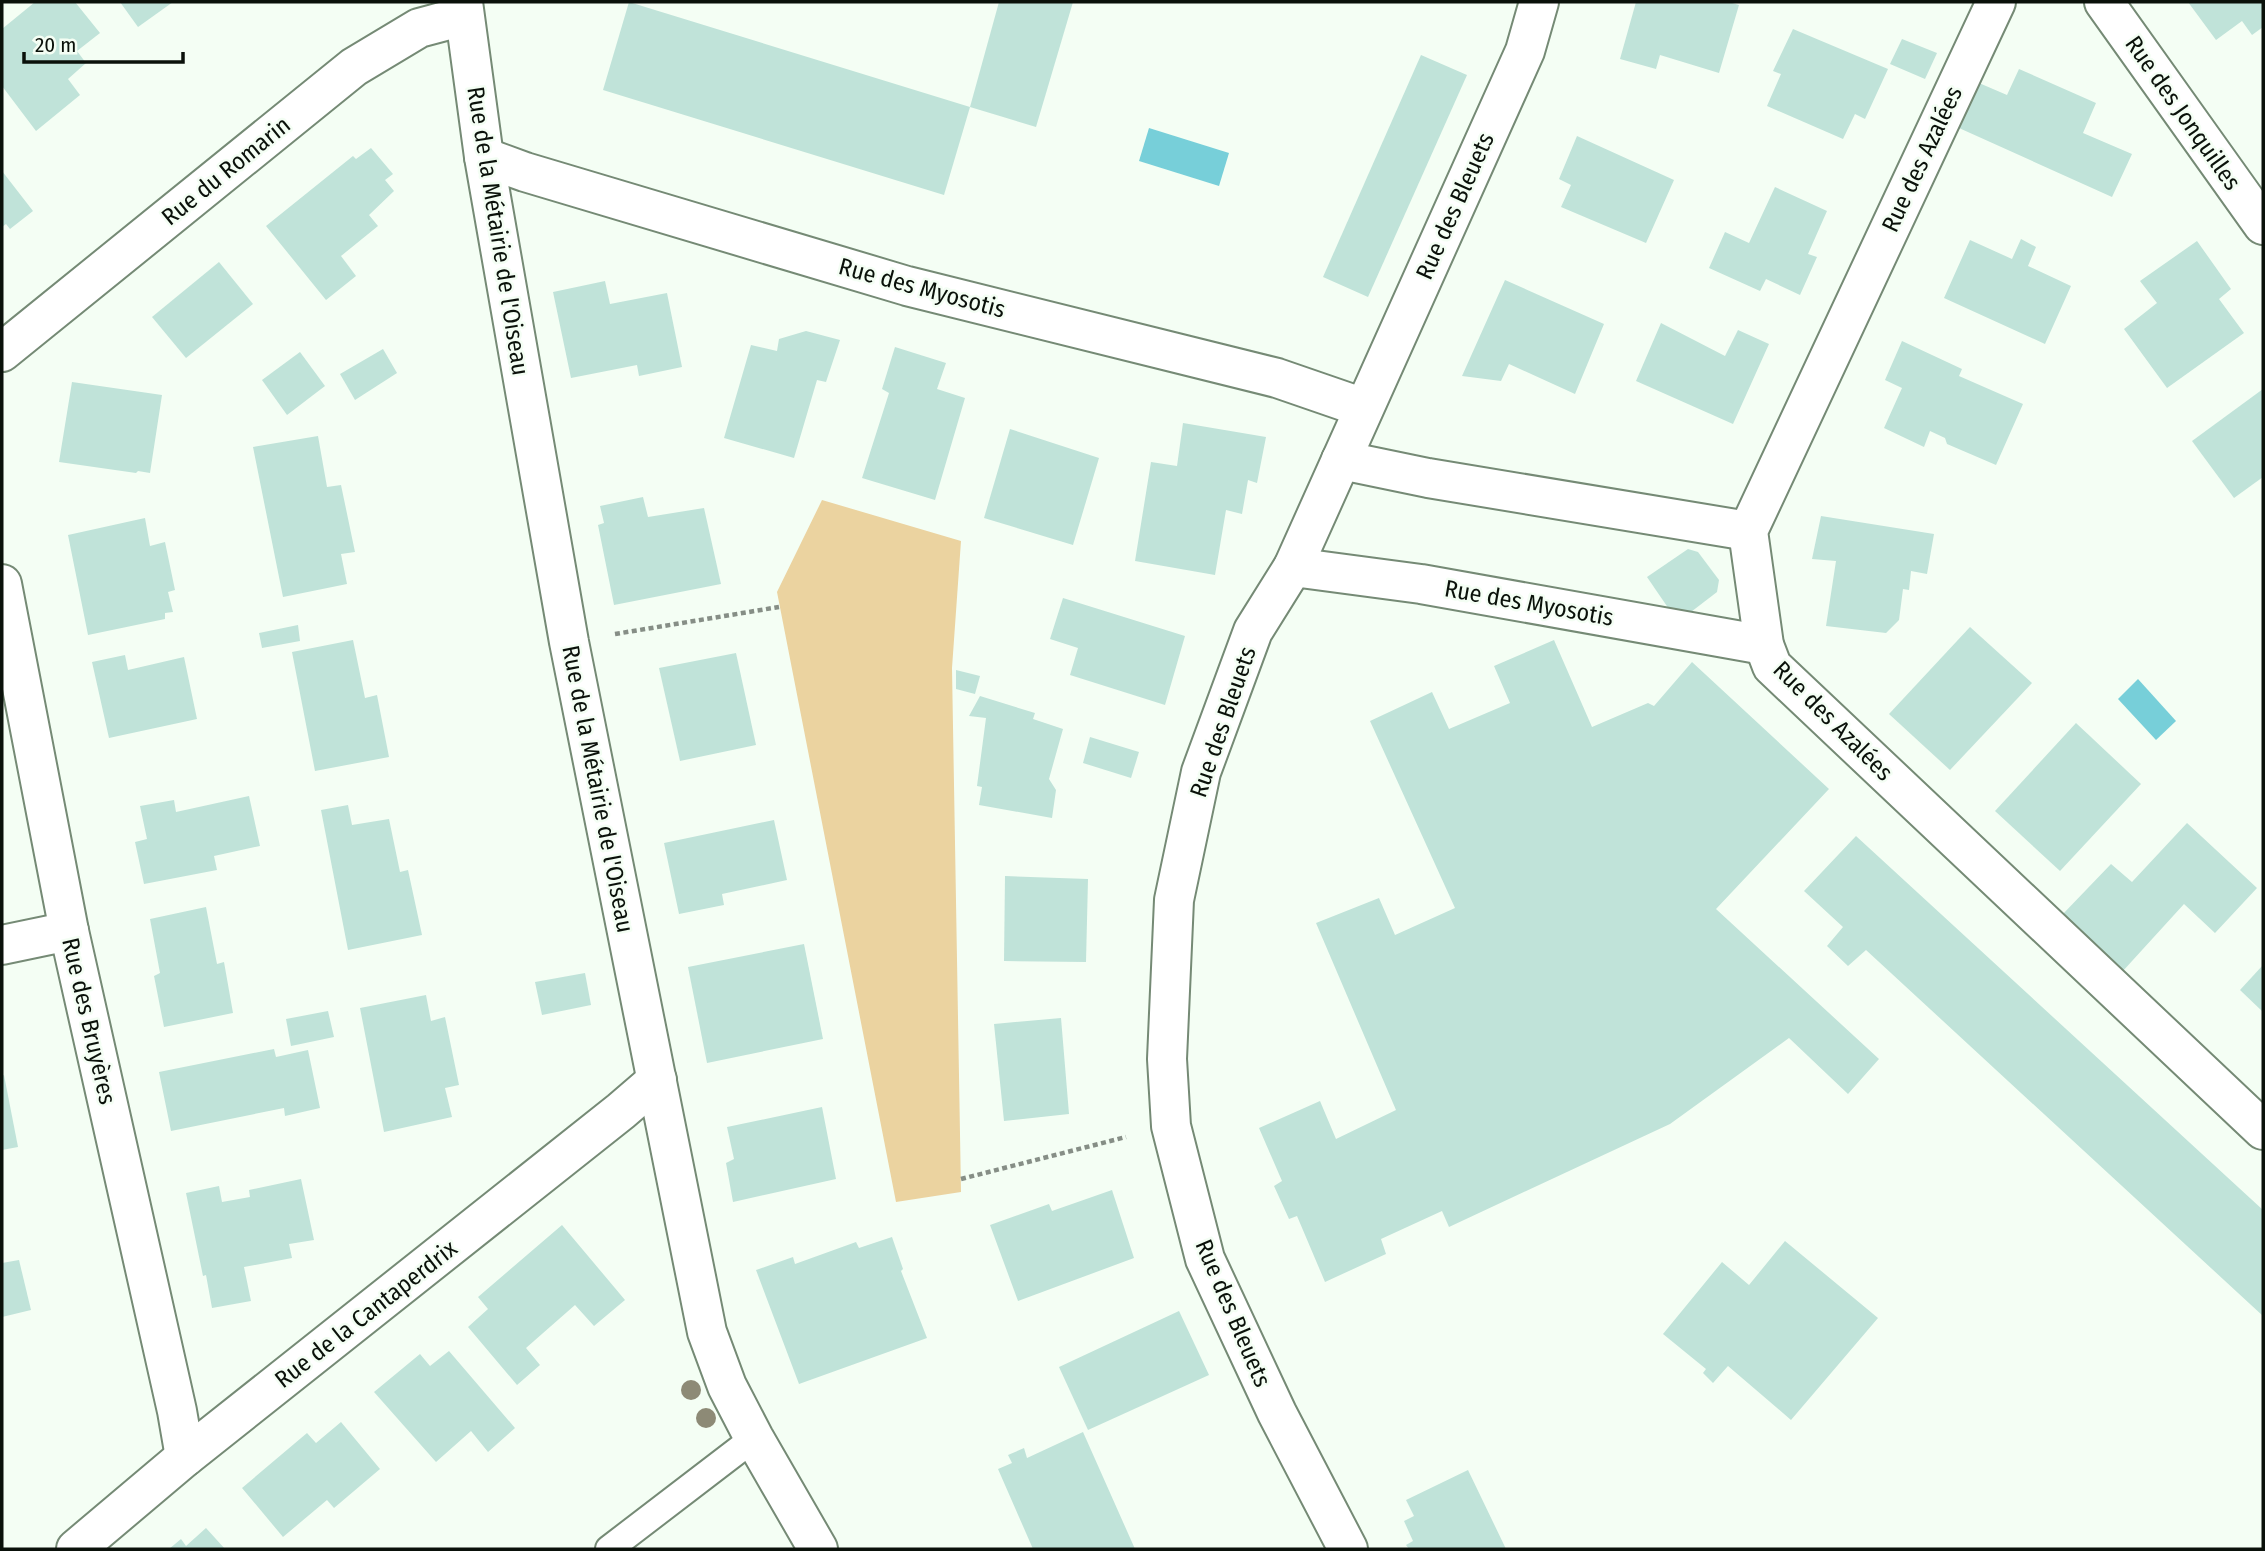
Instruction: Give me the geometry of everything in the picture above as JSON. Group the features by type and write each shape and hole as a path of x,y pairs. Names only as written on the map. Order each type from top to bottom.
{"street":[{"name":"Rue des Bleuets","path":"1348,1549 1277,1413 1205,1259 1171,1126 1167,1059 1174,900 1201,772 1254,631 1293,567 1525,51 1539,2"},
{"name":"Rue des Azalées","path":"1996,2 1748,531 1763,645 1772,666 2263,1130"},
{"name":"Rue des Jonquilles","path":"2104,2 2263,225"},
{"name":"Rue de la Métairie de l'Oiseau","path":"463,9 484,157 569,642 707,1332 727,1386 818,1549"},
{"name":"Rue du Romarin","path":"2,352 354,67 419,28 463,9"},
{"name":"Rue des Myosotis","path":"484,157 525,172 907,286 1277,378 1364,408"},
{"path":"1341,460 1428,478 1748,531"},
{"name":"Rue des Myosotis","path":"1293,567 1420,584 1763,645"},
{"name":"Rue des Bruyères","path":"2,584 69,931 185,1457"},
{"path":"2,945 69,931"},
{"name":"Rue de la Cantaperdrix","path":"76,1549 185,1457 657,1080"}],"lane":[{"path":"609,1549 754,1438"}],"path":[{"path":"569,642 779,607"},
{"path":"961,1179 1171,1126"}],"shaded area":[{"path":"822,500 961,541 952,668 961,1192 896,1202 777,592"}],"water":[{"path":"1149,128 1229,153 1219,186 1139,161"},
{"path":"2138,679 2176,721 2156,740 2118,699"}],"building":[{"path":"35,2 75,2 100,33 77,51 86,63 68,79 80,95 36,131 2,86 2,29"},
{"path":"120,2 173,2 138,27"},
{"path":"629,2 970,107 944,195 603,90"},
{"path":"999,2 1073,2 1036,127 970,107"},
{"path":"1636,2 1729,2 1739,5 1719,73 1660,55 1656,69 1620,59"},
{"path":"2188,2 2263,2 2263,27 2252,35 2242,21 2216,40"},
{"path":"1793,29 1888,69 1865,119 1855,114 1843,139 1767,106 1781,74 1773,71"},
{"path":"1902,39 1937,53 1925,79 1890,64"},
{"path":"1421,55 1467,75 1368,297 1323,277"},
{"path":"2019,69 2096,103 2083,133 2132,154 2112,197 1959,128 1979,83 2007,95"},
{"path":"1577,136 1674,180 1646,243 1561,207 1571,185 1559,179"},
{"path":"371,148 393,174 385,180 394,191 369,215 378,226 341,256 356,276 326,300 266,226 353,156 356,159"},
{"path":"2,171 33,211 10,229 6,224 2,227"},
{"path":"1775,187 1827,211 1808,254 1817,257 1800,295 1766,279 1760,291 1709,268 1725,232 1749,243"},
{"path":"2021,239 2036,247 2028,266 2071,286 2045,344 1944,298 1970,240 2012,259"},
{"path":"2197,241 2231,289 2219,299 2244,333 2167,388 2124,329 2157,303 2140,281"},
{"path":"219,262 253,304 186,358 152,317"},
{"path":"1505,280 1604,324 1575,394 1509,364 1501,381 1462,376"},
{"path":"605,281 610,304 667,293 682,367 639,376 637,365 571,378 553,292"},
{"path":"1661,323 1725,356 1738,330 1769,344 1733,424 1636,381"},
{"path":"806,331 840,340 826,382 817,380 794,458 724,438 751,345 777,351 779,339"},
{"path":"1902,341 1962,369 1959,376 2023,404 1996,465 1947,444 1945,438 1930,431 1924,447 1884,428 1902,388 1885,380"},
{"path":"895,347 946,363 937,389 965,398 935,500 862,478 889,393 882,389"},
{"path":"383,349 397,373 355,400 340,374"},
{"path":"300,352 325,386 287,415 262,380"},
{"path":"72,382 162,395 150,473 59,462"},
{"path":"2263,389 2263,477 2234,498 2192,441"},
{"path":"1183,423 1266,437 1257,483 1248,480 1242,514 1226,510 1215,575 1135,561 1151,462 1177,466"},
{"path":"1010,429 1099,458 1073,545 984,518"},
{"path":"318,436 327,487 341,485 355,552 341,554 347,584 283,597 253,447"},
{"path":"643,497 648,517 704,508 721,584 614,605 598,525 604,523 600,506"},
{"path":"1821,516 1934,534 1927,574 1911,571 1909,590 1903,589 1899,620 1886,633 1826,626 1836,561 1812,559"},
{"path":"145,518 150,546 165,542 175,590 168,592 173,612 165,613 165,619 88,635 68,535"},
{"path":"1688,549 1698,552 1719,580 1717,592 1687,615 1673,615 1647,577"},
{"path":"1063,598 1185,636 1165,705 1070,675 1078,648 1050,639"},
{"path":"298,625 300,641 262,648 259,633"},
{"path":"1970,627 2032,683 1950,770 1889,714"},
{"path":"353,640 365,698 377,695 389,757 315,771 292,652"},
{"path":"1554,640 1592,727 1648,703 1654,706 1692,662 1829,789 1716,909 1879,1059 1848,1094 1789,1038 1670,1124 1449,1227 1442,1211 1381,1239 1386,1254 1325,1282 1297,1216 1289,1219 1274,1186 1282,1181 1259,1128 1320,1101 1336,1139 1396,1110 1316,923 1379,898 1395,935 1455,908 1370,721 1432,692 1449,729 1510,703 1494,666"},
{"path":"736,653 756,745 680,761 659,668"},
{"path":"125,655 128,670 184,657 197,719 109,738 92,662"},
{"path":"956,670 980,676 975,694 956,689"},
{"path":"980,696 1035,713 1033,719 1063,729 1049,779 1056,790 1052,818 979,805 982,787 977,786 986,718 969,716"},
{"path":"2076,723 2141,784 2060,871 1995,811"},
{"path":"1090,737 1139,752 1131,778 1083,763"},
{"path":"249,796 260,846 214,856 217,870 144,884 135,842 147,839 140,806 174,800 176,812"},
{"path":"348,805 352,825 389,819 400,872 408,870 422,935 348,950 321,810"},
{"path":"774,820 787,880 722,894 724,905 679,914 664,843"},
{"path":"2187,823 2257,888 2215,933 2184,904 2122,972 2062,915 2111,864 2132,882"},
{"path":"1856,836 2263,1210 2263,1316 1866,950 1848,966 1827,946 1843,927 1804,891"},
{"path":"1005,876 1088,879 1086,962 1004,961"},
{"path":"206,907 217,964 224,962 233,1013 164,1027 154,976 160,973 150,919"},
{"path":"804,944 823,1039 707,1063 688,967"},
{"path":"2263,965 2263,1012 2240,990"},
{"path":"585,973 591,1005 542,1015 535,982"},
{"path":"426,995 431,1021 445,1017 459,1085 445,1088 452,1117 384,1132 360,1008"},
{"path":"328,1011 334,1037 291,1046 286,1019"},
{"path":"1061,1018 1069,1114 1004,1121 994,1024"},
{"path":"274,1049 276,1057 308,1050 320,1108 285,1116 284,1108 171,1131 159,1072"},
{"path":"4,1075 18,1147 2,1150 2,1076"},
{"path":"822,1107 836,1179 733,1202 726,1163 734,1159 727,1127"},
{"path":"301,1179 314,1240 289,1244 292,1258 244,1267 251,1301 212,1308 186,1193 219,1186 222,1202 250,1197 249,1190"},
{"path":"1112,1190 1134,1258 1018,1301 990,1225 1049,1204 1052,1211"},
{"path":"562,1225 625,1300 594,1326 575,1305 526,1348 540,1365 517,1385 468,1327 488,1309 478,1297"},
{"path":"892,1237 903,1269 901,1271 927,1338 799,1384 756,1270 793,1257 795,1264 856,1242 859,1248"},
{"path":"1785,1241 1878,1318 1791,1420 1728,1366 1713,1383 1703,1373 1706,1369 1663,1334 1722,1262 1749,1285"},
{"path":"19,1260 31,1310 2,1317 2,1263"},
{"path":"1179,1311 1209,1375 1088,1430 1059,1367"},
{"path":"449,1351 515,1428 488,1452 471,1431 436,1462 374,1392 420,1354 430,1366"},
{"path":"341,1422 380,1469 334,1508 327,1500 283,1537 242,1488 307,1433 316,1443"},
{"path":"1083,1432 1135,1549 1033,1549 998,1469 1012,1463 1008,1455 1024,1448 1027,1458"},
{"path":"1468,1470 1506,1549 1409,1549 1406,1545 1413,1541 1404,1521 1414,1516 1406,1500"},
{"path":"206,1528 225,1549 169,1549 181,1539 186,1546"}]}
